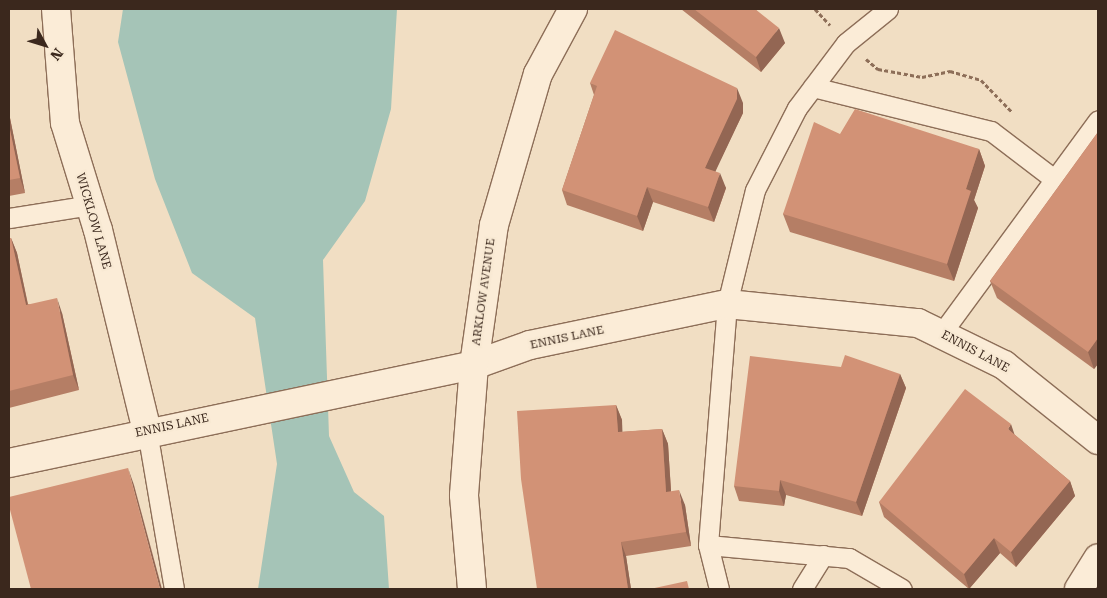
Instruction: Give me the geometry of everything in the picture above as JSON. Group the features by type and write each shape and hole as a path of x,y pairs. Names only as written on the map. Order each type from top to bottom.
{"street":[{"name":"WICKLOW LANE","path":"56,9 65,123 90,205 147,431"},
{"name":"ARKLOW AVENUE","path":"472,589 464,495 474,365 494,225 538,74 572,9"},
{"name":"ENNIS LANE","path":"9,463 147,431 474,365 530,346 727,304 918,323 1004,365 1098,440"},
{"path":"1079,589 1098,558"}],"lane":[{"path":"719,589 708,544 727,304 755,190 813,87 846,43 888,9"},
{"path":"813,87 991,131 1054,179"},
{"path":"941,334 1098,120"},
{"path":"9,218 90,205"},
{"path":"147,431 174,589"},
{"path":"708,544 849,558 902,589"},
{"path":"802,589 822,555"}],"path":[{"path":"815,9 835,31"},
{"path":"864,56 878,69 922,77 950,71 981,80 1019,120"}],"shaded area":[{"path":"123,9 397,9 391,109 365,201 323,260 329,436 354,492 384,516 389,589 258,589 277,464 255,318 192,273 155,179 118,42"}],"building":[{"path":"694,9 755,9 779,28 756,57"},
{"path":"615,30 737,88 737,99 705,168 720,173 708,207 647,187 637,216 562,190 597,86 590,83"},
{"path":"855,109 979,149 966,189 971,191 947,264 783,214 814,122 840,134"},
{"path":"9,125 20,178 9,180"},
{"path":"1098,132 1098,338 1088,352 990,281"},
{"path":"9,238 11,238 26,305 57,298 73,375 9,391"},
{"path":"845,355 900,374 856,502 780,480 779,491 734,486 750,356 841,367"},
{"path":"965,389 1011,424 1008,429 1070,481 1011,552 994,538 964,574 879,502"},
{"path":"616,405 618,432 662,429 666,492 679,490 686,532 621,542 628,589 537,589 521,479 517,411"},
{"path":"128,468 160,589 31,589 9,506 9,497"},
{"path":"687,581 689,589 650,589"}]}
